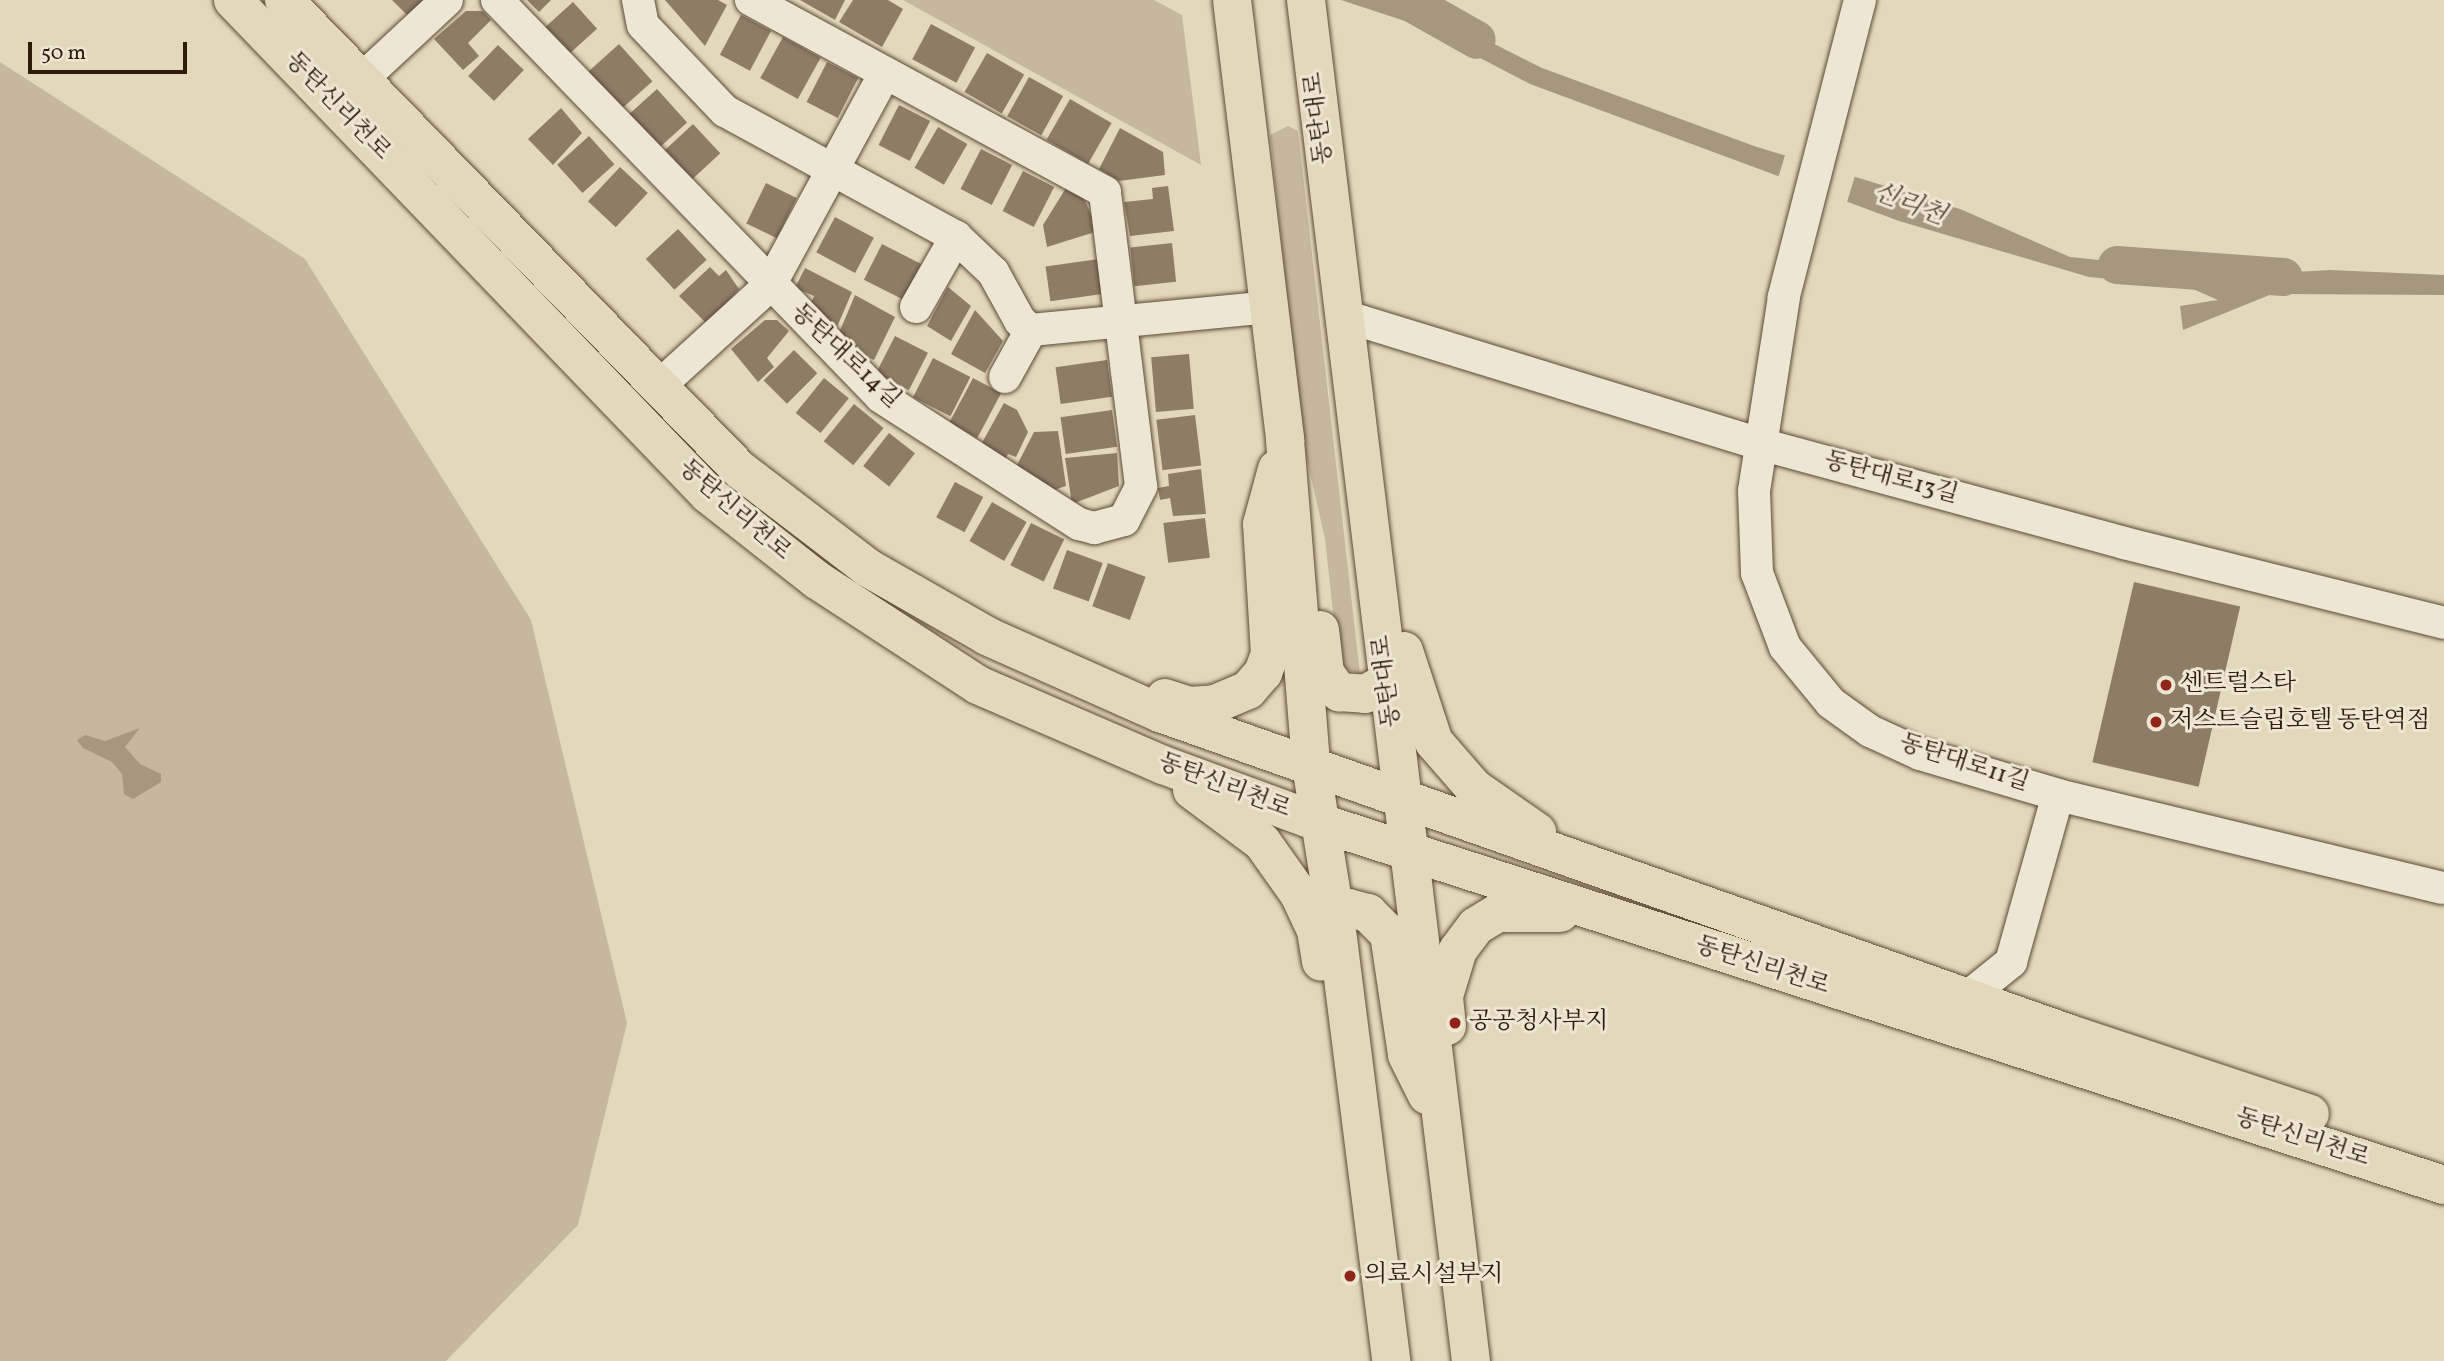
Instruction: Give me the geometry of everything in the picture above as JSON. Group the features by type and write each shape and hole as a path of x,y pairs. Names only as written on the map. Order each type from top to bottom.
{"main road":[{"name":"동탄신리천로","path":"233,0 708,494 871,617 978,685 1072,728 1321,823 1409,850 1606,918 2444,1185"},
{"name":"동탄신리천로","path":"284,0 740,470 806,524 868,568 987,636 1102,690 1402,795 1585,864 1970,995 2067,1033 2444,1159"},
{"path":"1232,0 1284,439 1311,765 1335,915 1391,1361"},
{"name":"동탄대로","path":"1306,0 1471,1361"},
{"path":"987,636 1033,643 1189,706 1222,702 1248,690 1263,673 1270,654 1262,524 1284,439"},
{"path":"1284,439 1307,527 1325,673 1339,692 1365,694 1388,681"},
{"path":"1360,449 1409,679 1433,742 1474,788 1585,864"},
{"path":"1072,728 1122,760 1200,794 1262,842 1299,894 1316,930 1332,1030 1361,1116"},
{"path":"1335,915 1348,908 1368,913 1389,934 1407,1055 1442,1125"},
{"path":"1442,1125 1450,1066 1444,996 1458,950 1476,926 1499,913 1606,918"}],"street":[{"path":"362,79 447,0"},
{"name":"동탄대로14길","path":"497,0 881,397 1079,524 1094,528 1124,520 1141,485 1105,192 751,0"},
{"path":"638,0 643,25 725,111 956,237 993,272 1020,321 1031,330 1269,306"},
{"name":"동탄대로11길","path":"1860,0 1784,297 1760,444 1753,530 1757,573 1785,647 1831,704 1870,731 1920,754 2059,794 2442,888"},
{"path":"658,387 770,285 885,73"},
{"path":"916,307 956,237"},
{"name":"동탄대로13길","path":"1344,316 1760,444 2123,543 2444,623"},
{"path":"1005,377 1031,330"},
{"path":"1970,995 2011,962 2059,794"}],"shaded area":[{"path":"903,0 1154,0 1182,15 1201,165"},
{"path":"0,62 305,259 531,620 627,1023 578,1225 446,1361 0,1361"},
{"path":"1288,126 1298,131 1360,674 1345,669 1338,657 1325,539 1303,442 1270,135"}],"water":[{"path":"1341,0 1399,0 1427,10 1542,68 1754,146 1960,209 2070,257 2245,275 2330,270 2444,275 2444,295 2272,294 2183,330 2180,306 2218,300 2186,286 2089,277 1899,221 1530,84 1417,25"},
{"path":"140,728 125,747 140,764 161,774 161,782 133,799 124,794 122,774 112,762 83,748 77,740 85,735 105,741"}],"pier":[{"path":"1786,152 1856,173 1846,204 1777,183"}],"building":[{"path":"392,0 423,0 407,15"},
{"path":"527,0 551,0 539,12"},
{"path":"665,0 718,0 727,5 705,46"},
{"path":"800,0 845,0 835,20"},
{"path":"853,0 888,0 903,9 882,47 839,22"},
{"path":"573,2 597,29 567,56 543,29"},
{"path":"466,11 483,11 491,20 468,43 479,56 463,70 434,39"},
{"path":"741,15 771,31 750,71 720,55"},
{"path":"931,24 975,47 956,83 912,59"},
{"path":"783,37 821,58 798,99 760,78"},
{"path":"619,44 652,81 622,109 589,71"},
{"path":"498,45 524,70 494,101 468,76"},
{"path":"987,53 1024,74 1002,113 964,92"},
{"path":"827,62 858,78 838,118 807,102"},
{"path":"1029,77 1063,96 1041,135 1007,116"},
{"path":"657,89 687,122 657,150 627,116"},
{"path":"1070,99 1112,123 1088,164 1046,140"},
{"path":"899,105 930,121 910,161 879,145"},
{"path":"561,108 582,133 553,165 528,139"},
{"path":"693,124 720,153 689,183 662,153"},
{"path":"938,127 967,144 944,185 914,168"},
{"path":"1120,128 1163,152 1165,175 1119,181 1099,169"},
{"path":"589,136 614,164 582,193 557,165"},
{"path":"981,149 1012,165 992,205 961,189"},
{"path":"620,167 648,193 616,227 588,201"},
{"path":"1023,171 1054,187 1034,227 1003,211"},
{"path":"766,183 797,198 777,238 746,223"},
{"path":"1168,186 1174,231 1130,236 1124,202 1153,199 1152,188"},
{"path":"1066,188 1084,198 1098,231 1047,247 1043,225"},
{"path":"835,217 874,238 855,273 816,252"},
{"path":"678,229 707,260 674,290 646,259"},
{"path":"1172,243 1176,282 1134,286 1130,247"},
{"path":"882,244 921,264 903,300 864,280"},
{"path":"1099,259 1104,294 1050,301 1046,267"},
{"path":"710,267 719,276 726,270 739,289 708,325 679,296"},
{"path":"805,268 852,292 837,327 808,311 814,296 795,288"},
{"path":"948,287 971,306 951,341 927,326"},
{"path":"855,295 895,317 874,360 857,352 839,333"},
{"path":"975,310 1003,341 985,373 951,354"},
{"path":"765,320 777,320 789,331 767,358 774,367 758,382 731,349"},
{"path":"895,336 928,353 909,390 876,373"},
{"path":"794,350 817,373 787,404 764,380"},
{"path":"1189,354 1194,409 1156,412 1151,357"},
{"path":"933,358 970,377 950,416 913,397"},
{"path":"1107,360 1112,397 1061,404 1056,367"},
{"path":"824,378 849,398 821,433 796,413"},
{"path":"973,378 1001,393 977,438 949,423"},
{"path":"1004,403 1017,410 1028,432 1016,457 1008,454 1003,464 978,450"},
{"path":"854,404 884,428 853,465 824,441"},
{"path":"1112,410 1117,447 1066,454 1061,417"},
{"path":"1195,415 1201,466 1163,470 1156,420"},
{"path":"1058,431 1066,486 1054,490 1016,467 1034,432"},
{"path":"889,433 915,453 889,486 863,466"},
{"path":"1117,453 1119,486 1072,504 1065,458"},
{"path":"1201,469 1206,514 1173,516 1170,498 1160,500 1158,488 1169,486 1168,474"},
{"path":"955,482 983,497 964,532 936,517"},
{"path":"992,502 1027,522 1004,561 970,541"},
{"path":"1205,518 1210,558 1168,563 1163,523"},
{"path":"1031,523 1064,539 1044,581 1010,565"},
{"path":"1067,550 1103,563 1089,602 1053,589"},
{"path":"1108,563 1146,577 1130,620 1092,606"},
{"name":"센트럴스타","path":"2134,582 2240,607 2199,787 2092,762"}],"waterway":[{"name":"신리천","path":"1406,0 1477,40"},
{"name":"신리천","path":"2117,265 2284,277"}],"place":[{"name":"센트럴스타","path":"2166,685"},
{"name":"저스트슬립호텔 동탄역점","path":"2156,722"},
{"name":"공공청사부지","path":"1455,1023"},
{"name":"의료시설부지","path":"1350,1276"}]}
